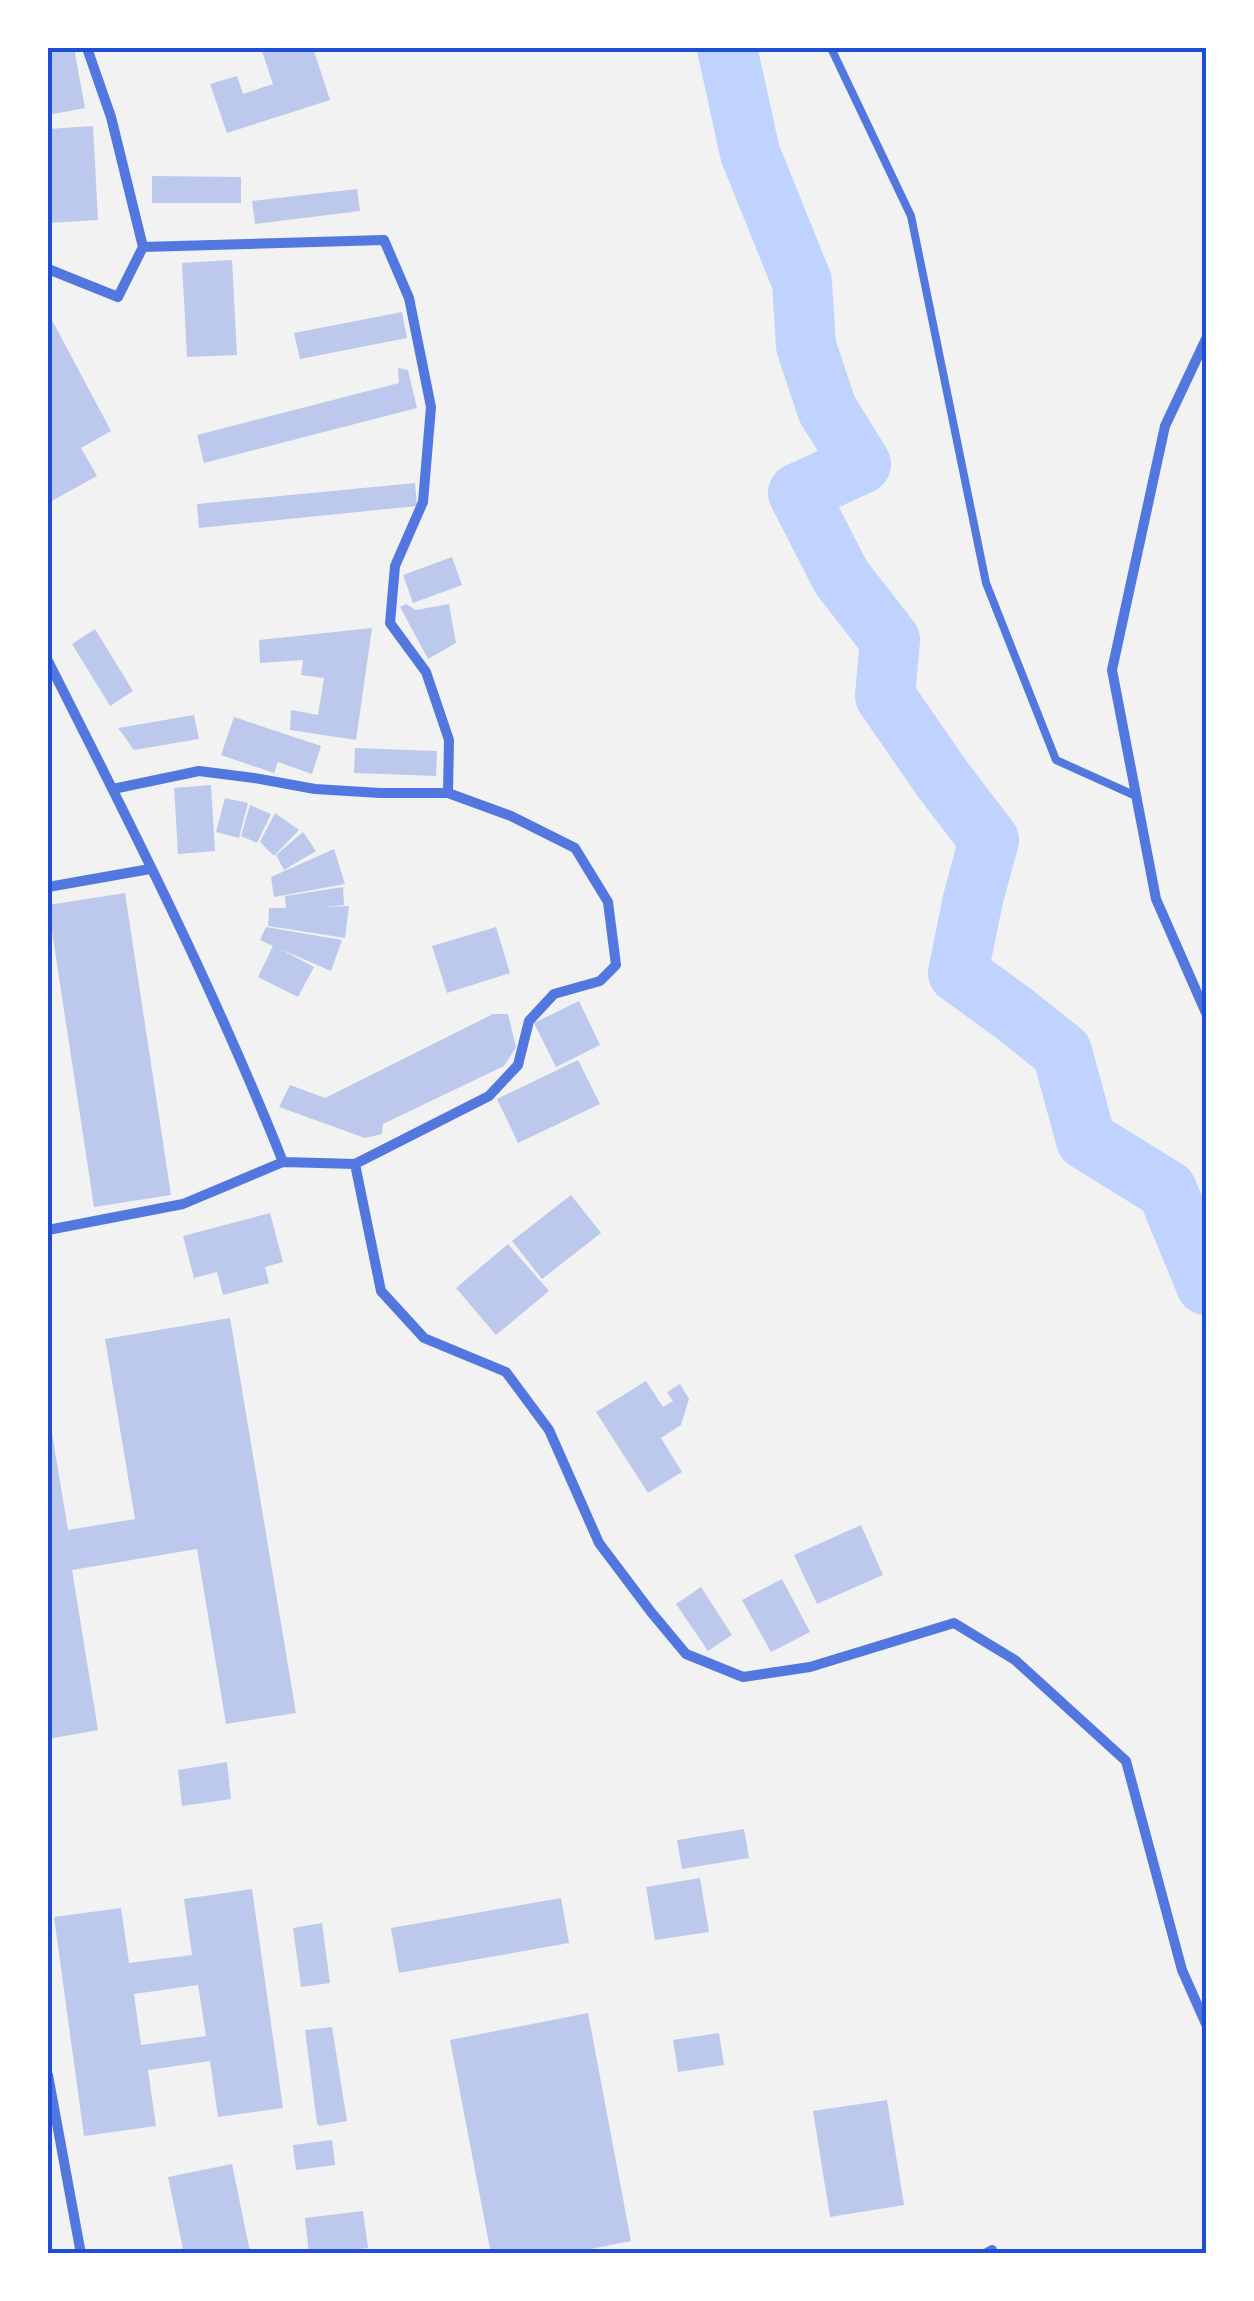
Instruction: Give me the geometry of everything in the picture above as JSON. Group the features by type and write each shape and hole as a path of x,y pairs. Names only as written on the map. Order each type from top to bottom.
{"street":[{"path":"48,269 118,297 143,247 111,117 87,48"},
{"path":"143,247 384,240 410,298 431,407 423,502 395,566 390,623 426,672 449,740 448,793"},
{"path":"1206,339 1165,426 1112,670 1156,900 1206,1014"},
{"path":"48,661 113,789 254,1091 283,1162"},
{"path":"48,1230 183,1204 283,1162 355,1164 488,1096 518,1064 530,1021 554,994 600,981 616,965 608,902 575,848 511,816 448,793 315,790 199,771 113,789"},
{"path":"48,887 150,869"},
{"path":"355,1164 382,1291 424,1338 506,1372 549,1430 599,1543 686,1654 743,1677 810,1666 954,1623 1014,1660 1126,1761 1182,1970 1206,2024"},
{"path":"48,2076 81,2254"}],"lane":[{"path":"831,48 912,216 986,583 1056,760 1136,796"}],"building":[{"path":"48,48 74,48 85,108 48,115"},
{"path":"261,48 313,48 330,100 227,133 210,84 237,76 243,94 273,84"},
{"path":"93,126 98,220 48,223 48,129"},
{"path":"152,176 241,177 241,203 152,203"},
{"path":"357,189 360,211 255,224 252,201"},
{"path":"232,260 237,355 187,357 182,263"},
{"path":"402,312 407,338 300,359 294,333"},
{"path":"53,322 111,431 81,448 97,476 48,503 48,325"},
{"path":"398,368 408,370 417,408 204,463 197,435 399,383"},
{"path":"415,483 417,506 199,528 197,504"},
{"path":"452,557 462,585 413,603 403,575"},
{"path":"406,604 416,610 449,604 456,643 428,659 400,607"},
{"path":"372,628 356,740 290,730 291,710 318,715 324,678 301,675 303,660 260,663 259,640"},
{"path":"95,629 133,691 110,706 72,644"},
{"path":"194,715 199,739 134,750 118,728"},
{"path":"234,717 321,746 312,774 278,762 274,773 221,755"},
{"path":"355,748 437,751 436,776 354,773"},
{"path":"211,785 215,851 178,854 174,788"},
{"path":"225,798 248,803 239,838 216,832"},
{"path":"250,805 271,814 257,843 241,836"},
{"path":"275,813 299,830 274,856 260,842"},
{"path":"303,832 316,851 284,870 276,855"},
{"path":"334,849 345,884 274,897 271,877"},
{"path":"343,887 344,905 324,907 349,906 345,938 268,926 269,908 286,908 285,896"},
{"path":"125,893 171,1195 94,1207 48,905"},
{"path":"266,927 342,940 331,971 280,949 314,967 298,997 258,977 273,946 260,940"},
{"path":"496,927 510,973 447,993 432,946"},
{"path":"579,1001 600,1045 556,1067 534,1023"},
{"path":"493,1014 508,1014 516,1047 504,1066 383,1124 382,1134 365,1138 279,1107 290,1085 325,1098"},
{"path":"578,1060 600,1104 518,1143 497,1099"},
{"path":"571,1195 601,1233 542,1279 512,1241"},
{"path":"270,1213 283,1262 265,1267 269,1283 223,1295 217,1272 194,1278 183,1236"},
{"path":"508,1244 549,1291 496,1335 456,1288"},
{"path":"230,1318 296,1713 226,1724 197,1549 72,1570 98,1730 48,1739 48,1421 68,1530 135,1519 105,1339"},
{"path":"646,1381 663,1407 673,1401 667,1392 680,1384 689,1399 681,1425 661,1438 682,1472 648,1493 596,1412"},
{"path":"861,1525 883,1575 817,1604 794,1555"},
{"path":"782,1579 810,1632 771,1652 742,1600"},
{"path":"701,1587 732,1635 708,1651 676,1604"},
{"path":"227,1762 231,1799 182,1806 178,1770"},
{"path":"744,1829 749,1858 682,1869 677,1840"},
{"path":"700,1878 709,1932 655,1940 646,1887"},
{"path":"252,1889 283,2108 218,2117 210,2061 148,2070 156,2126 84,2136 54,1917 121,1908 129,1963 192,1955 184,1899","holes":["198,1985 206,2036 141,2045 134,1994"]},
{"path":"561,1898 569,1943 399,1973 391,1928"},
{"path":"322,1923 330,1983 301,1987 293,1928"},
{"path":"588,2013 631,2241 565,2254 491,2254 450,2040"},
{"path":"332,2027 347,2121 319,2126 305,2030"},
{"path":"719,2033 724,2065 678,2072 673,2040"},
{"path":"887,2100 904,2205 830,2217 813,2111"},
{"path":"332,2140 335,2165 296,2170 293,2145"},
{"path":"232,2164 250,2252 184,2254 168,2177"},
{"path":"363,2211 368,2248 309,2254 305,2218"}],"waterway":[{"path":"727,48 750,153 802,282 806,346 827,409 861,464 798,493 841,577 890,640 885,696 989,840 958,973 1062,1052 1086,1140 1167,1190 1206,1285"}]}
